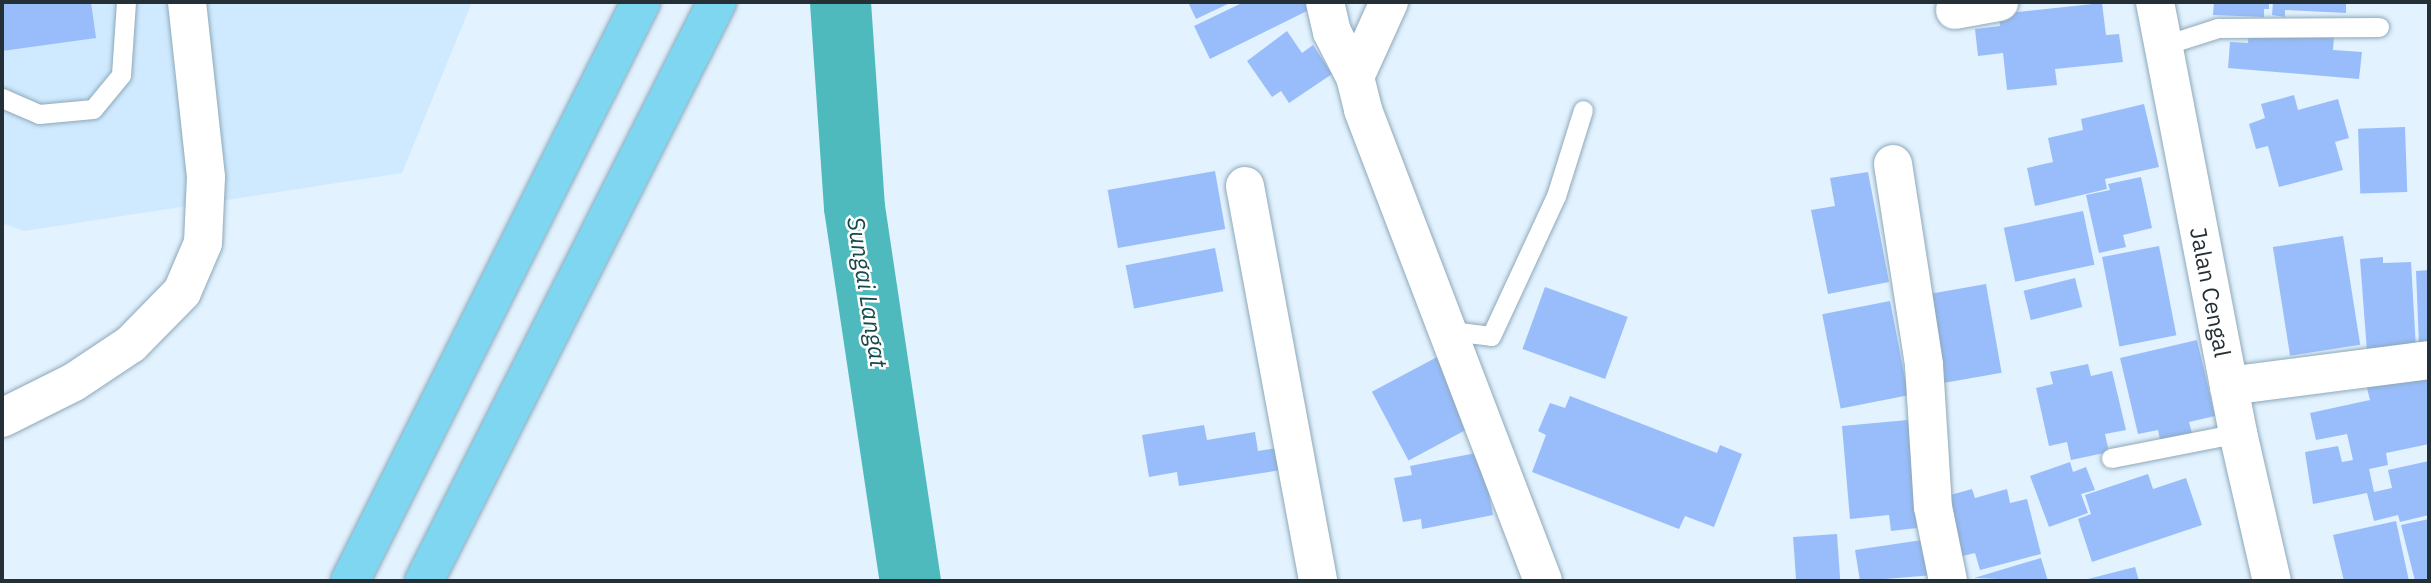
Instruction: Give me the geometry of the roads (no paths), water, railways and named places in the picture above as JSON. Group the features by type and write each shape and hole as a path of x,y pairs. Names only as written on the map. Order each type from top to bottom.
{"highway":[{"path":"350,581 641,2"},
{"path":"424,581 717,2"}],"street":[{"path":"2,418 74,382 131,344 181,292 203,243 206,177 187,2"},
{"path":"1325,2 1332,32 1355,77 1363,110 1451,331 1543,581"},
{"path":"1355,77 1389,2"},
{"path":"1955,10 1999,2"},
{"name":"Jalan Cengal","path":"2155,2 2238,433 2273,581"},
{"path":"1893,164 1924,365 1933,507 1948,581"},
{"path":"1245,186 1318,581"},
{"path":"2229,386 2429,360"}],"lane":[{"path":"2,98 39,114 93,109 121,75 126,2"},
{"path":"2165,45 2218,28 2379,27"},
{"path":"1451,331 1491,336 1556,196 1583,110"},
{"path":"2111,458 2238,433"}],"waterway":[{"name":"Sungai Langat","path":"840,2 854,207 910,581"}]}
